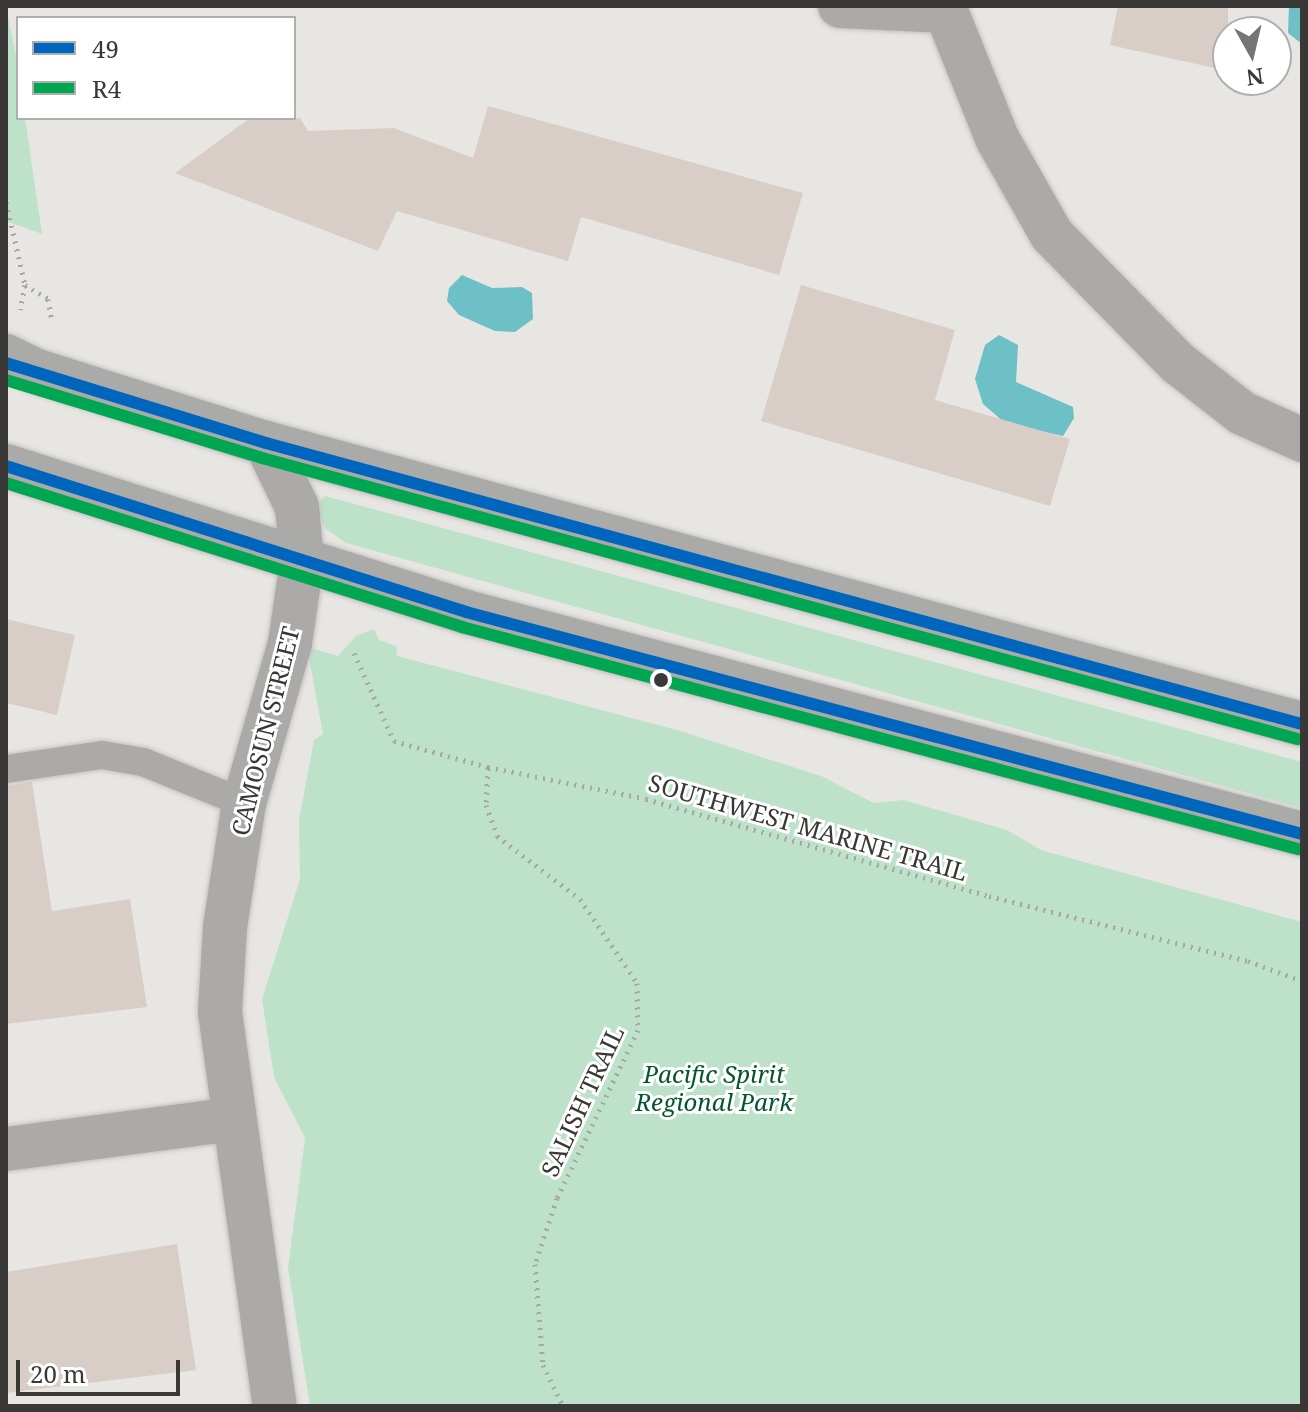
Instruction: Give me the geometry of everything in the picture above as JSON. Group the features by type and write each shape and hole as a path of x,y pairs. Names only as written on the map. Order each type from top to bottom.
{"main road":[{"path":"8,360 266,443 1302,724"},
{"path":"6,466 466,612 1302,834"}],"street":[{"path":"840,6 944,9 998,140 1052,235 1178,363 1242,413 1302,440"},
{"name":"CAMOSUN STREET","path":"266,443 297,507 302,561 290,643 244,803 225,927 220,1012 275,1406"},
{"path":"6,1149 233,1119"}],"lane":[{"path":"6,769 102,755 143,762 244,803"}],"path":[{"path":"6,202 25,285 48,299"},
{"name":"SOUTHWEST MARINE TRAIL","path":"354,653 394,741 488,767 646,799 989,896 1248,961 1302,981"},
{"name":"SALISH TRAIL","path":"488,767 486,805 497,836 580,899 637,983 638,1030 557,1198 535,1264 543,1365 563,1406"}],"green space":[{"path":"6,6 16,57 16,120 25,120 42,234 6,221"},
{"path":"325,496 1302,762 1302,808 346,543 326,529 314,507"},
{"name":"Pacific Spirit Regional Park","path":"374,629 379,640 396,646 397,656 677,730 821,776 874,803 904,800 1007,830 1041,850 1302,922 1302,1406 310,1406 288,1268 305,1138 274,1077 262,999 300,879 299,820 314,740 323,734 307,647 338,656 356,636"}],"water":[{"path":"1289,6 1302,6 1302,44 1292,36 1292,16 1289,16"},
{"path":"462,275 492,288 522,287 532,293 533,319 515,332 495,331 459,315 447,301 449,288"},
{"path":"999,335 1018,345 1016,382 1073,407 1074,418 1063,436 1005,423 983,404 975,379 985,345"}],"building":[{"path":"1118,6 1228,6 1228,16 1212,16 1212,67 1110,45"},
{"path":"488,106 803,193 779,275 581,217 568,261 397,211 378,251 175,173 247,120 300,118 308,131 394,128 473,158"},
{"path":"801,285 955,330 935,400 1070,439 1050,506 761,421"},
{"path":"6,619 75,635 57,715 6,703"},
{"path":"32,782 52,911 130,899 147,1007 6,1024 6,786"},
{"path":"177,1244 196,1370 6,1393 6,1272"}],"transit line":[{"name":"49","path":"6,363 266,443 1302,724"},
{"name":"R4","path":"6,380 262,458 1298,739"},
{"name":"49","path":"6,466 466,612 1302,834"},
{"name":"R4","path":"6,483 462,627 1298,849"}]}
